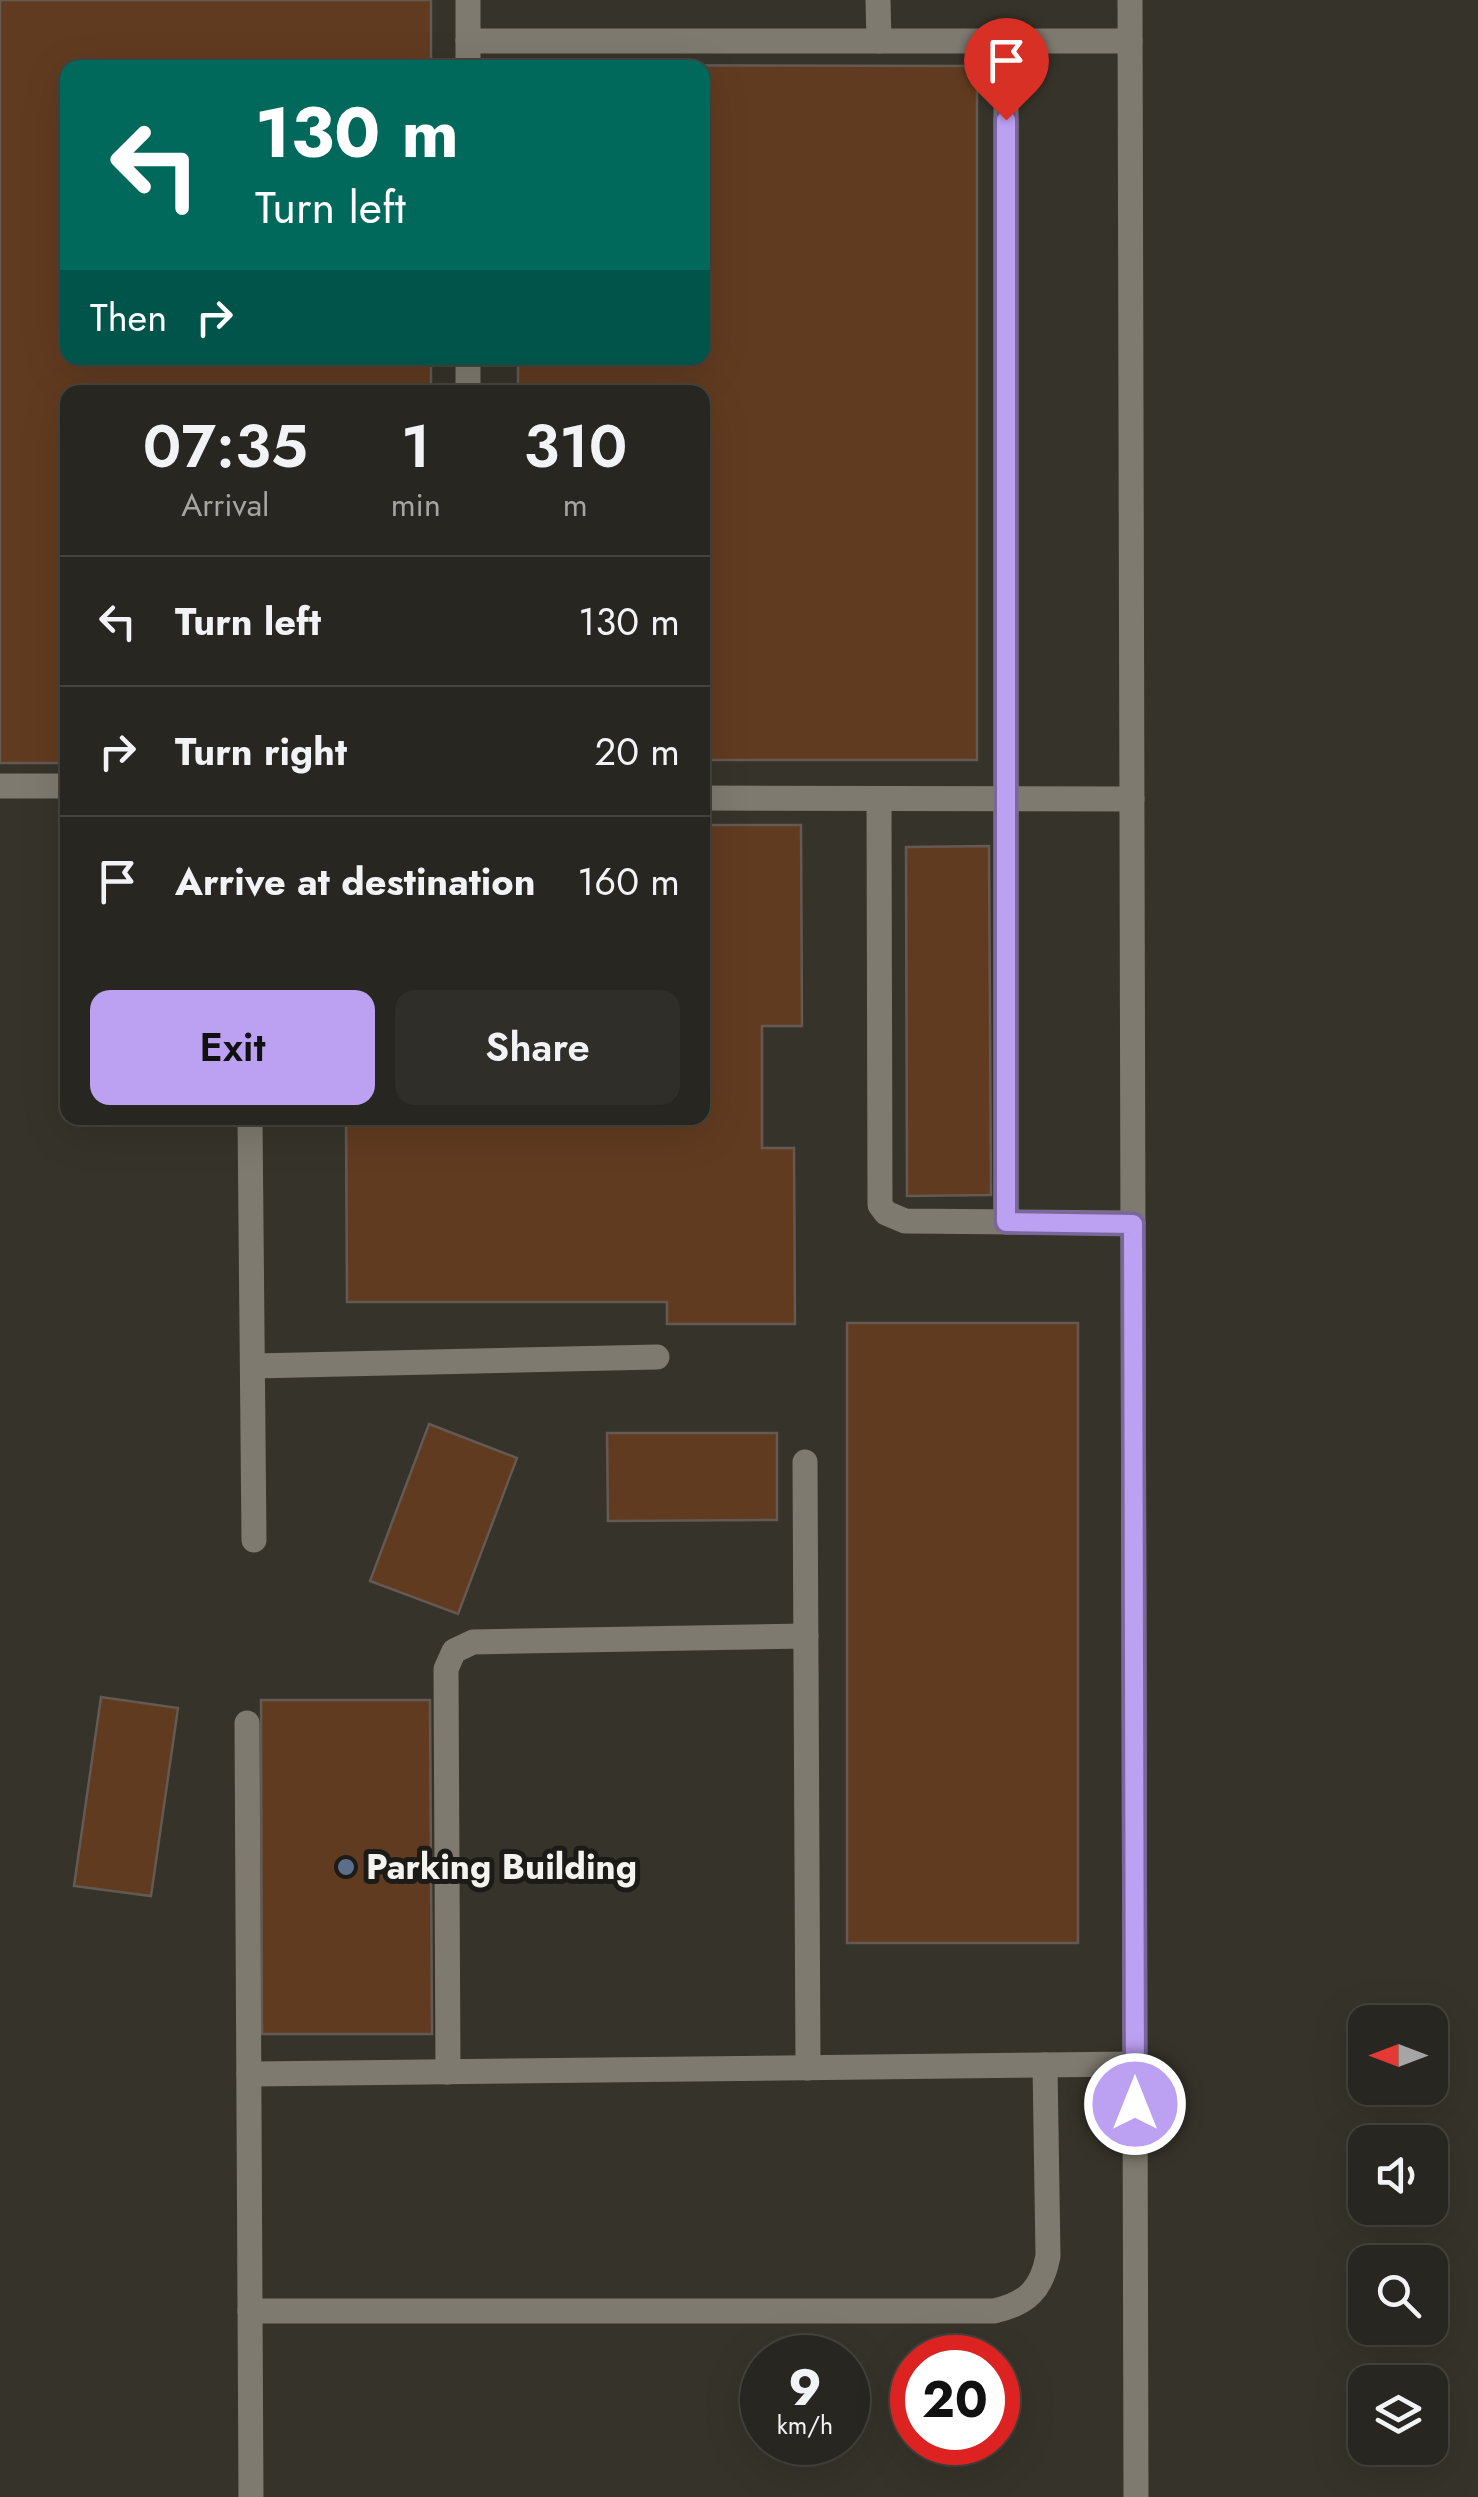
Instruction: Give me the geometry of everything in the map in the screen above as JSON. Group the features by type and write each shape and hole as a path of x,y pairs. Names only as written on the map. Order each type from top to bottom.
{"lane":[{"path":"468,0 468,60"},
{"path":"878,0 879,40"},
{"path":"1130,0 1136,2497"},
{"path":"468,40 1130,41"},
{"path":"1006,40 1006,1222"},
{"path":"0,786 60,786"},
{"path":"710,798 1132,799"},
{"path":"879,799 880,1205 895,1219 905,1221 1133,1224"},
{"path":"250,1125 254,1540"},
{"path":"253,1366 657,1358"},
{"path":"805,1462 808,2068"},
{"path":"448,2072 446,1669 454,1650 472,1642 806,1636"},
{"path":"247,1723 251,2497"},
{"path":"249,2074 1135,2064"},
{"path":"250,2311 994,2311 1015,2307 1032,2295 1044,2277 1048,2256 1046,2065"}],"building":[{"path":"0,0 431,0 431,60 60,60 60,365 431,365 431,385 60,385 60,763 0,763"},
{"path":"710,65 977,66 977,760 710,760 710,385 518,385 518,365 710,365"},
{"path":"710,825 801,825 802,1026 762,1026 762,1148 794,1148 795,1324 667,1324 667,1302 347,1302 346,1125 710,1125"},
{"path":"989,846 991,1195 907,1196 906,847"},
{"path":"847,1323 1078,1323 1078,1943 847,1943"},
{"path":"429,1424 517,1458 458,1614 370,1581"},
{"path":"607,1433 777,1433 777,1520 608,1521"},
{"path":"101,1697 178,1708 151,1896 74,1886"},
{"name":"Parking Building","path":"261,1700 430,1700 432,2034 262,2034"}],"place":[{"name":"Parking Building","path":"346,1867"}],"route":[{"path":"1006,120 1006,1222 1133,1224 1135,2104"}]}
